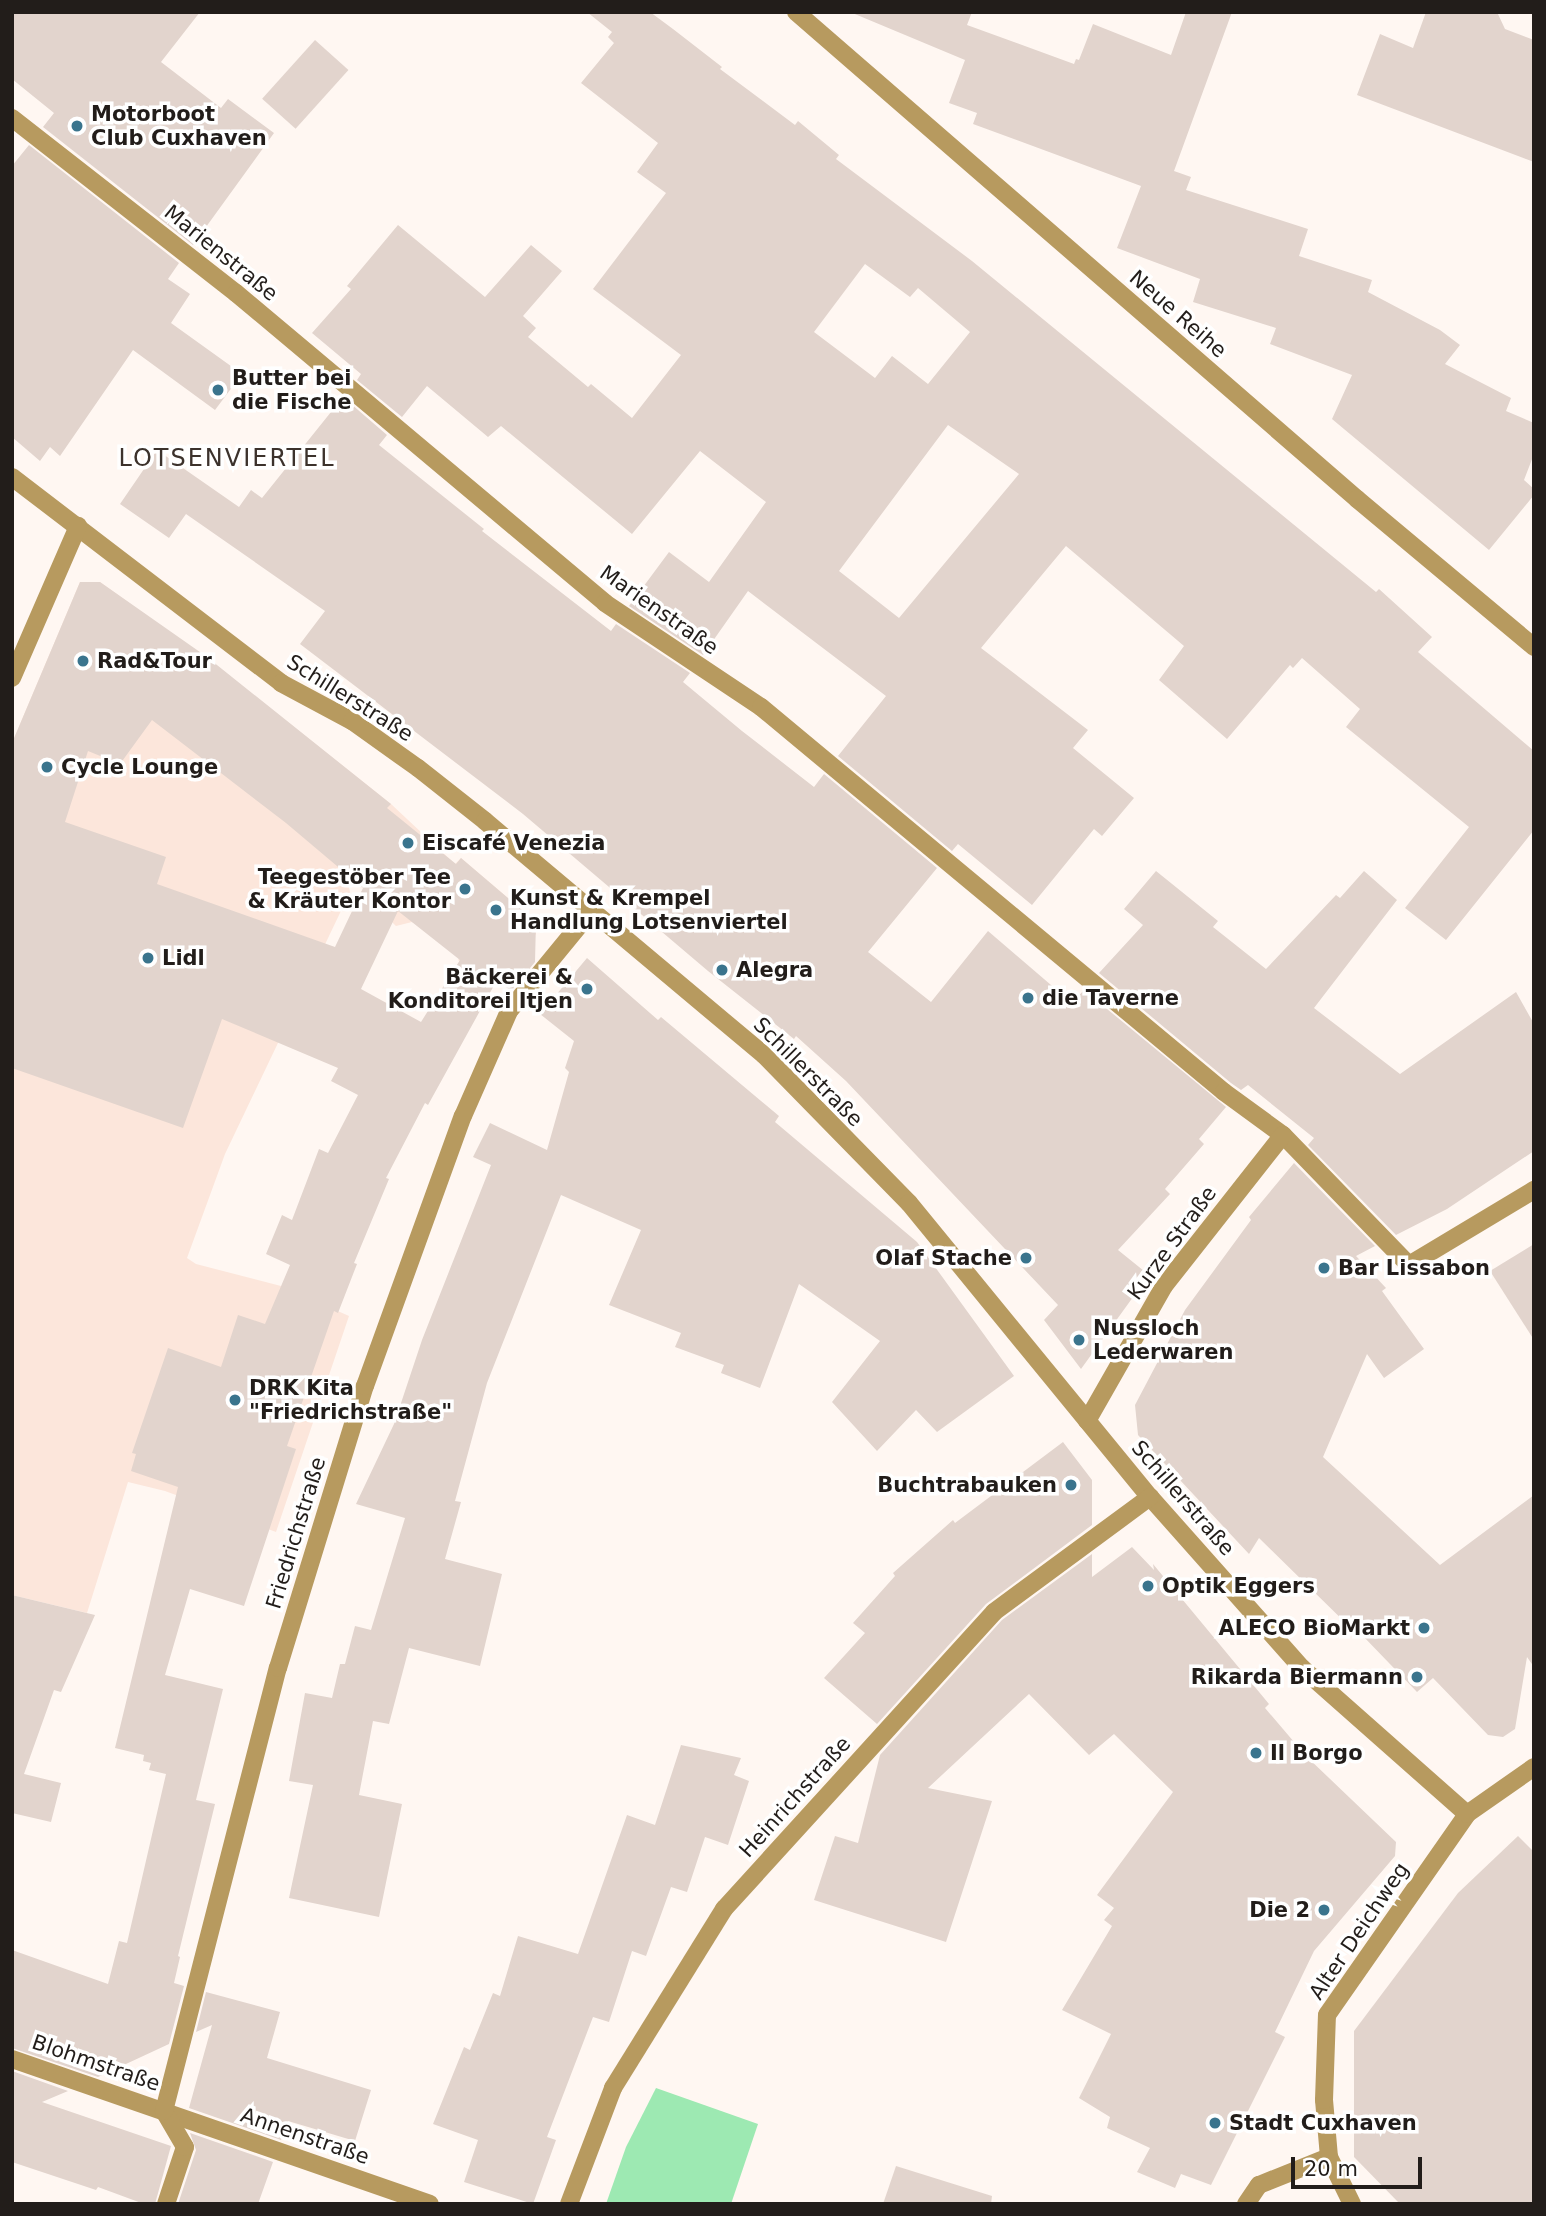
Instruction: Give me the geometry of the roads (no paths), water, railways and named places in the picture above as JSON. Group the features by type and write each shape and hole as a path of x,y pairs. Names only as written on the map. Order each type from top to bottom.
{"street":[{"name":"Neue Reihe","path":"796,12 1316,464 1534,647"},
{"name":"Marienstraße","path":"12,118 236,293 605,603 761,707 1203,1075 1283,1135 1409,1265 1534,1190"},
{"name":"Schillerstraße","path":"12,477 281,683 352,721 418,768 764,1055 909,1203 1150,1497 1302,1668 1467,1814"},
{"path":"12,678 78,526"},
{"name":"Friedrichstraße","path":"164,2111 278,1668 365,1386 463,1116 509,1011 592,910"},
{"name":"Kurze Straße","path":"1087,1421 1164,1286 1283,1135"},
{"name":"Heinrichstraße","path":"569,2204 613,2088 724,1909 994,1612 1150,1497"},
{"name":"Alter Deichweg","path":"1352,2204 1329,2157 1324,2100 1327,2015 1467,1814 1534,1767"},
{"name":"Blohmstraße","path":"12,2059 164,2111"},
{"path":"164,2111 185,2147 166,2204"},
{"name":"Annenstraße","path":"164,2111 430,2204"},
{"path":"1246,2204 1259,2185 1329,2157"}],"place":[{"name":"Motorboot Club Cuxhaven","path":"77,126"},
{"name":"Butter bei die Fische","path":"218,390"},
{"name":"Rad&Tour","path":"83,661"},
{"name":"Cycle Lounge","path":"47,767"},
{"name":"Eiscafé Venezia","path":"408,843"},
{"name":"Teegestöber Tee & Kräuter Kontor","path":"465,889"},
{"name":"Kunst & Krempel Handlung Lotsenviertel","path":"496,910"},
{"name":"Lidl","path":"148,958"},
{"name":"Alegra","path":"722,970"},
{"name":"Bäckerei & Konditorei Itjen","path":"587,989"},
{"name":"die Taverne","path":"1028,998"},
{"name":"Olaf Stache","path":"1026,1258"},
{"name":"Bar Lissabon","path":"1324,1268"},
{"name":"Nussloch Lederwaren","path":"1079,1340"},
{"name":"DRK Kita \"Friedrichstraße\"","path":"235,1400"},
{"name":"Buchtrabauken","path":"1071,1485"},
{"name":"Optik Eggers","path":"1148,1586"},
{"name":"ALECO BioMarkt","path":"1424,1628"},
{"name":"Rikarda Biermann","path":"1417,1677"},
{"name":"Il Borgo","path":"1256,1753"},
{"name":"Die 2","path":"1324,1910"},
{"name":"Stadt Cuxhaven","path":"1215,2123"}],"district":[{"name":"LOTSENVIERTEL","path":"227,459"}]}
